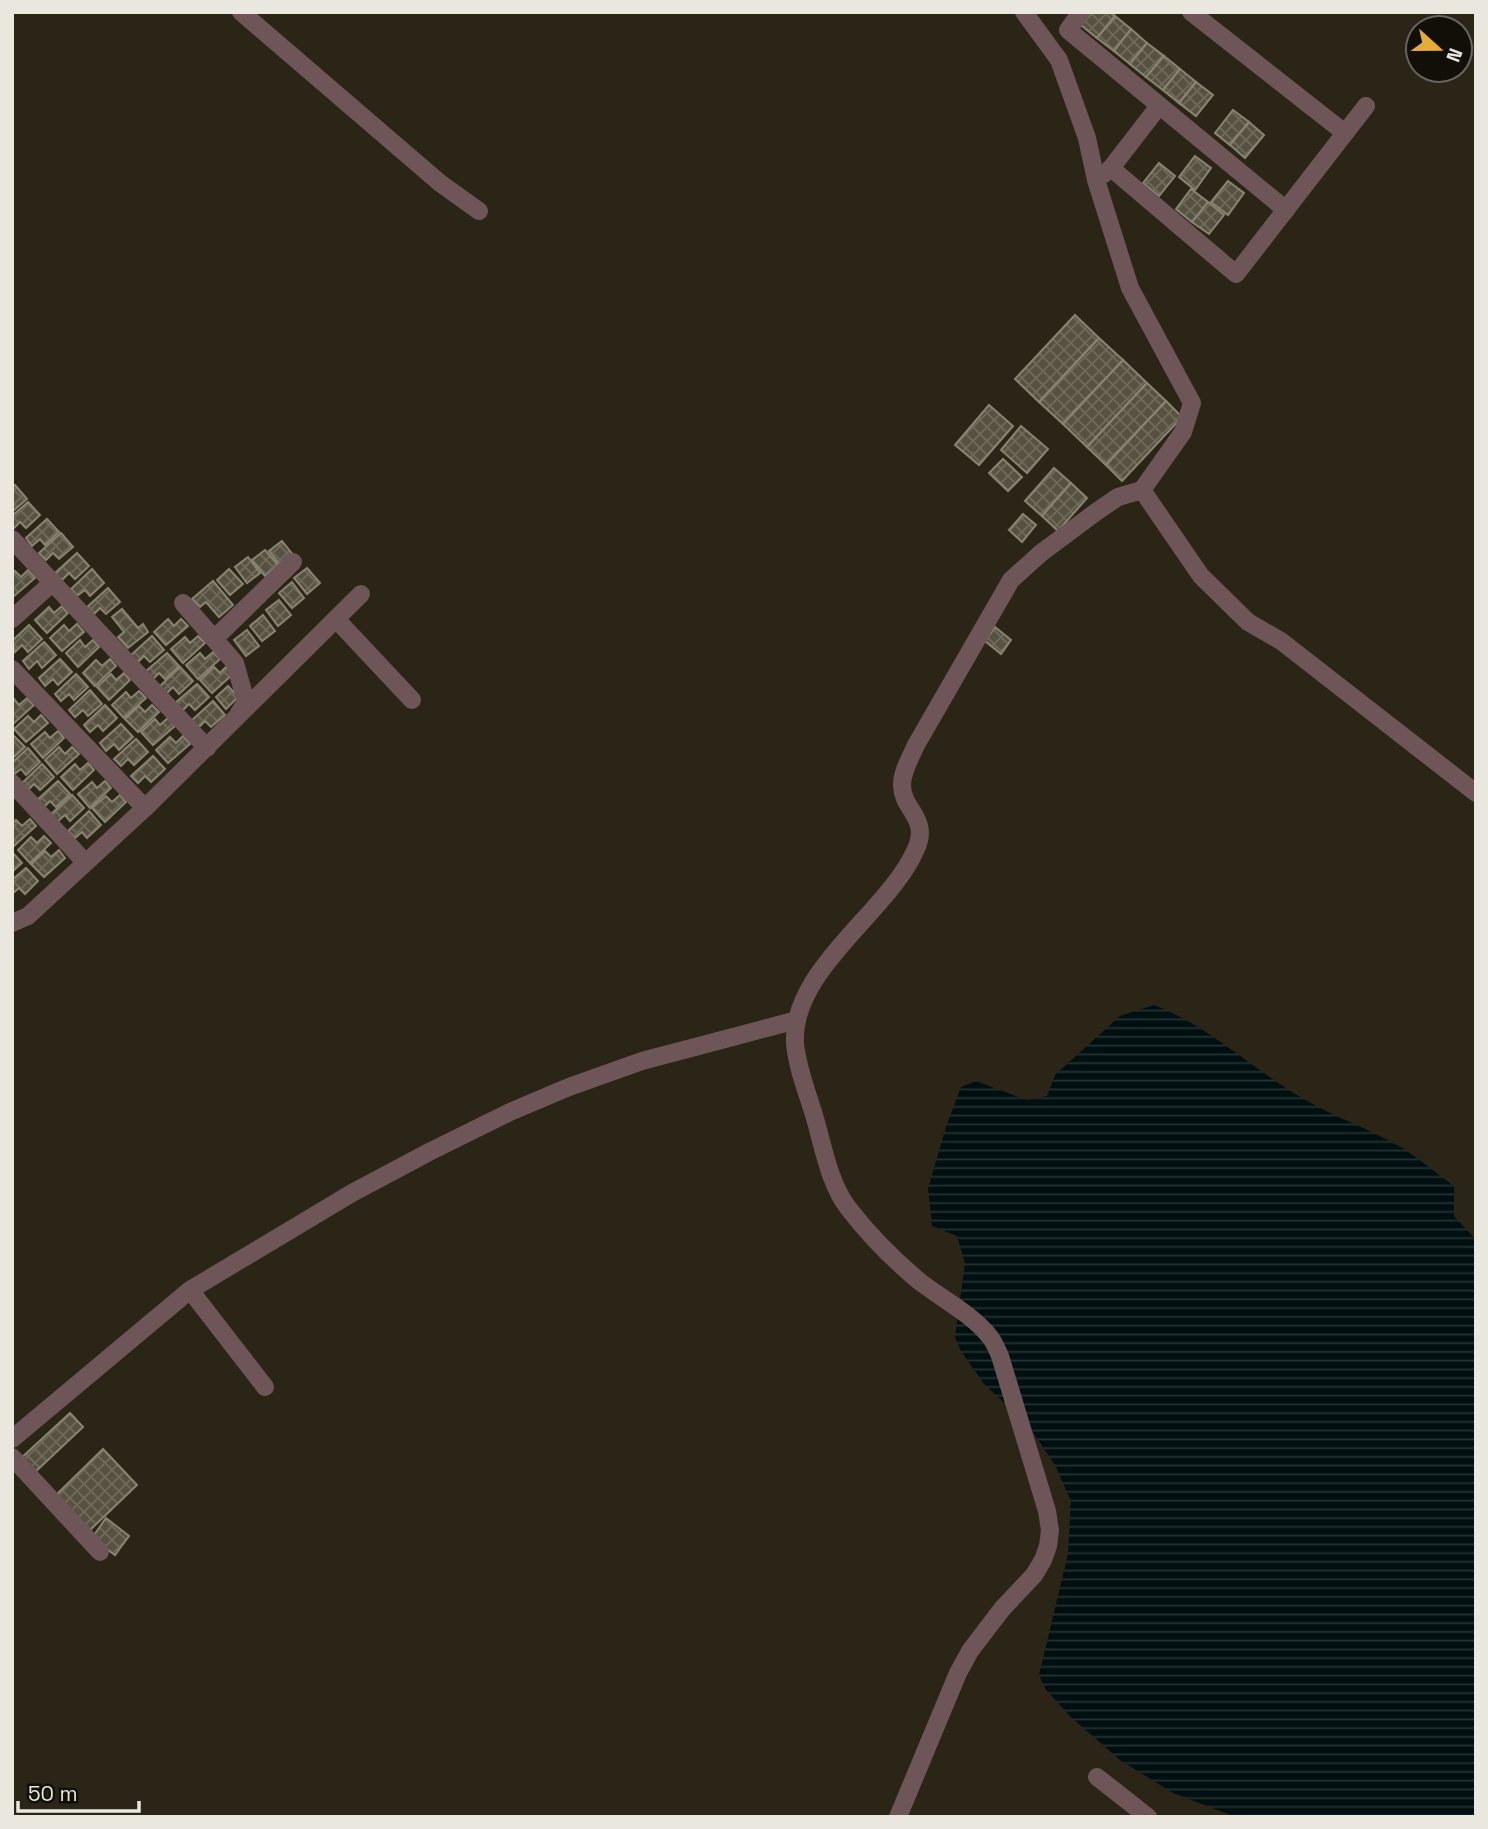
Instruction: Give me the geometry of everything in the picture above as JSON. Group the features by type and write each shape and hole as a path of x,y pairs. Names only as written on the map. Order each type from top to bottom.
{"street":[{"path":"241,12 440,183 479,211"},
{"path":"898,1817 958,1673 984,1631 1034,1575 1048,1546 1050,1530 1040,1485 1000,1356 991,1338 902,1266 848,1208 840,1193 830,1170 796,1054 797,1020 809,989 822,970 903,871 917,848 921,833 919,821 904,795 902,783 906,767 1011,580 1041,553 1096,512 1118,497 1142,490 1183,432 1192,403 1130,288 1096,180 1087,138 1059,60 1024,12"},
{"path":"1080,12 1068,30 1286,210"},
{"path":"1191,12 1345,133"},
{"path":"1096,180 1111,168 1159,106"},
{"path":"1111,168 1236,274 1367,106"},
{"path":"1142,490 1201,576 1248,622 1281,641 1476,793"},
{"path":"12,539 206,748"},
{"path":"214,639 293,562"},
{"path":"12,619 53,582"},
{"path":"14,919 28,916 145,808 361,594"},
{"path":"183,603 235,663 246,702 233,723"},
{"path":"336,619 412,700"},
{"path":"12,669 145,808"},
{"path":"12,783 85,862"},
{"path":"12,1439 190,1290 352,1193 510,1112 569,1087 642,1061 797,1020"},
{"path":"190,1290 265,1387"},
{"path":"12,1457 100,1552"},
{"path":"1097,1777 1148,1817"}],"shaded area":[{"path":"1154,1005 1193,1024 1302,1098 1390,1141 1415,1157 1454,1186 1454,1216 1476,1240 1476,1817 1236,1817 1173,1793 1120,1760 1071,1717 1046,1690 1039,1675 1068,1554 1071,1501 1055,1465 1028,1425 984,1384 961,1351 955,1337 965,1263 957,1236 932,1226 928,1188 961,1087 976,1081 1027,1100 1047,1096 1055,1075 1120,1016"}],"building":[{"path":"1091,12 1109,12 1115,16 1097,38 1081,25"},
{"path":"1115,16 1131,29 1114,51 1097,38"},
{"path":"1131,29 1147,43 1130,64 1114,51"},
{"path":"1147,43 1164,56 1146,77 1130,64"},
{"path":"1164,56 1180,69 1163,90 1146,77"},
{"path":"1180,69 1196,82 1179,103 1163,90"},
{"path":"1196,82 1213,95 1196,116 1179,103"},
{"path":"1233,110 1249,122 1230,145 1215,133"},
{"path":"1249,122 1264,135 1245,158 1230,145"},
{"path":"1195,156 1211,168 1195,190 1179,177"},
{"path":"1159,163 1175,176 1159,196 1143,183"},
{"path":"1228,181 1244,193 1228,215 1211,202"},
{"path":"1191,189 1208,202 1192,222 1176,209"},
{"path":"1208,202 1224,215 1209,234 1192,222"},
{"path":"1075,315 1099,338 1039,402 1015,379"},
{"path":"1099,338 1123,360 1063,424 1039,402"},
{"path":"1123,360 1147,383 1087,447 1063,424"},
{"path":"1147,383 1166,401 1106,465 1087,447"},
{"path":"1166,401 1182,417 1122,481 1106,465"},
{"path":"989,405 1013,426 979,465 955,445"},
{"path":"1021,426 1048,449 1027,473 1001,450"},
{"path":"1003,459 1022,477 1008,491 989,473"},
{"path":"1054,468 1071,483 1042,516 1025,501"},
{"path":"1071,483 1087,498 1058,531 1042,516"},
{"path":"15,485 27,499 13,511 12,488"},
{"path":"28,502 40,515 26,528 20,522 13,529 12,516"},
{"path":"1023,514 1036,525 1022,542 1009,530"},
{"path":"47,519 59,532 45,545 40,539 32,546 26,538"},
{"path":"61,533 73,547 59,559 53,553 46,560 39,553"},
{"path":"282,541 294,556 281,566 269,551"},
{"path":"265,550 278,565 265,576 252,560"},
{"path":"77,553 89,566 75,579 69,573 62,580 55,573"},
{"path":"248,557 260,573 247,583 235,567"},
{"path":"307,568 320,583 307,594 294,578"},
{"path":"92,569 104,583 90,596 85,590 77,596 71,589"},
{"path":"229,569 243,584 230,595 217,580"},
{"path":"28,570 35,578 13,597 12,574 15,571 21,577"},
{"path":"213,581 233,605 219,617 206,602 200,607 192,599"},
{"path":"292,582 304,598 292,608 279,593"},
{"path":"108,588 120,602 106,614 100,608 93,615 86,608"},
{"path":"279,600 291,615 278,626 266,610"},
{"path":"62,606 68,613 47,633 35,620 49,607 54,613"},
{"path":"122,609 138,628 143,624 148,632 128,648 118,637 124,632 112,617"},
{"path":"263,615 275,631 262,641 250,626"},
{"path":"168,619 174,626 181,619 188,626 166,645 154,632"},
{"path":"77,624 84,632 62,651 50,638 64,625 69,631"},
{"path":"29,625 42,639 28,652 22,645 15,652 12,641"},
{"path":"995,627 1011,640 1001,654 985,641"},
{"path":"247,630 259,646 246,656 234,640"},
{"path":"152,636 164,650 150,662 144,656 137,663 130,656"},
{"path":"198,636 205,643 183,663 171,649 185,637 190,643"},
{"path":"80,640 85,647 93,640 99,647 78,667 66,653"},
{"path":"44,642 56,655 42,668 37,661 29,669 23,661"},
{"path":"213,652 220,659 198,679 186,665 200,653 205,659"},
{"path":"167,653 179,666 165,679 159,673 152,680 145,672"},
{"path":"60,659 72,672 58,685 53,679 45,686 39,678"},
{"path":"110,659 116,666 95,686 83,673 96,660 102,666"},
{"path":"227,666 234,673 212,693 200,680 214,667 220,673"},
{"path":"180,667 193,681 179,694 173,687 166,694 159,687"},
{"path":"124,673 130,680 109,700 97,687 111,674 116,680"},
{"path":"76,674 88,687 74,700 69,694 61,701 55,694"},
{"path":"197,684 209,697 195,710 189,704 182,711 175,703"},
{"path":"228,686 238,697 226,709 216,697"},
{"path":"90,690 102,704 88,716 83,710 75,717 69,710"},
{"path":"139,691 146,698 124,718 112,705 126,692 131,698"},
{"path":"27,698 34,705 12,725 12,701 14,699 19,705"},
{"path":"213,701 225,715 211,727 205,721 198,728 191,721"},
{"path":"105,705 117,718 103,731 98,725 90,732 84,725"},
{"path":"152,705 159,712 138,732 125,719 139,706 145,712"},
{"path":"41,715 48,723 26,742 14,729 28,716 34,722"},
{"path":"168,718 175,726 153,745 141,732 155,719 160,725"},
{"path":"121,724 133,737 119,750 114,744 106,751 100,743"},
{"path":"58,731 64,738 43,758 31,744 45,732 50,738"},
{"path":"12,734 25,747 12,759"},
{"path":"183,736 190,744 168,763 156,750 170,737 176,743"},
{"path":"136,739 148,752 134,765 128,759 121,766 114,759"},
{"path":"59,747 65,754 72,747 79,754 57,774 45,760"},
{"path":"28,748 40,762 26,775 21,769 13,775 12,763"},
{"path":"153,756 165,769 151,782 145,776 138,783 131,776"},
{"path":"88,763 94,770 73,790 61,777 75,764 80,770"},
{"path":"42,764 54,777 40,790 34,784 27,791 21,784"},
{"path":"58,781 70,794 56,807 50,801 43,808 36,801"},
{"path":"105,781 111,788 90,808 78,794 92,782 97,788"},
{"path":"72,795 84,808 70,821 65,815 57,822 50,815"},
{"path":"120,795 126,802 105,822 92,808 106,796 112,802"},
{"path":"89,811 101,825 87,838 82,832 75,838 68,831"},
{"path":"30,819 36,826 14,846 12,824 16,820 22,826"},
{"path":"44,836 51,843 30,863 18,850 31,837 37,843"},
{"path":"59,850 65,858 44,877 31,864 45,851 51,857"},
{"path":"12,852 22,863 12,872"},
{"path":"26,868 38,881 25,894 19,888 12,894 12,880"},
{"path":"70,1413 83,1427 33,1474 20,1459"},
{"path":"103,1449 137,1485 89,1531 55,1496"},
{"path":"106,1518 129,1536 115,1555 92,1538"}]}
